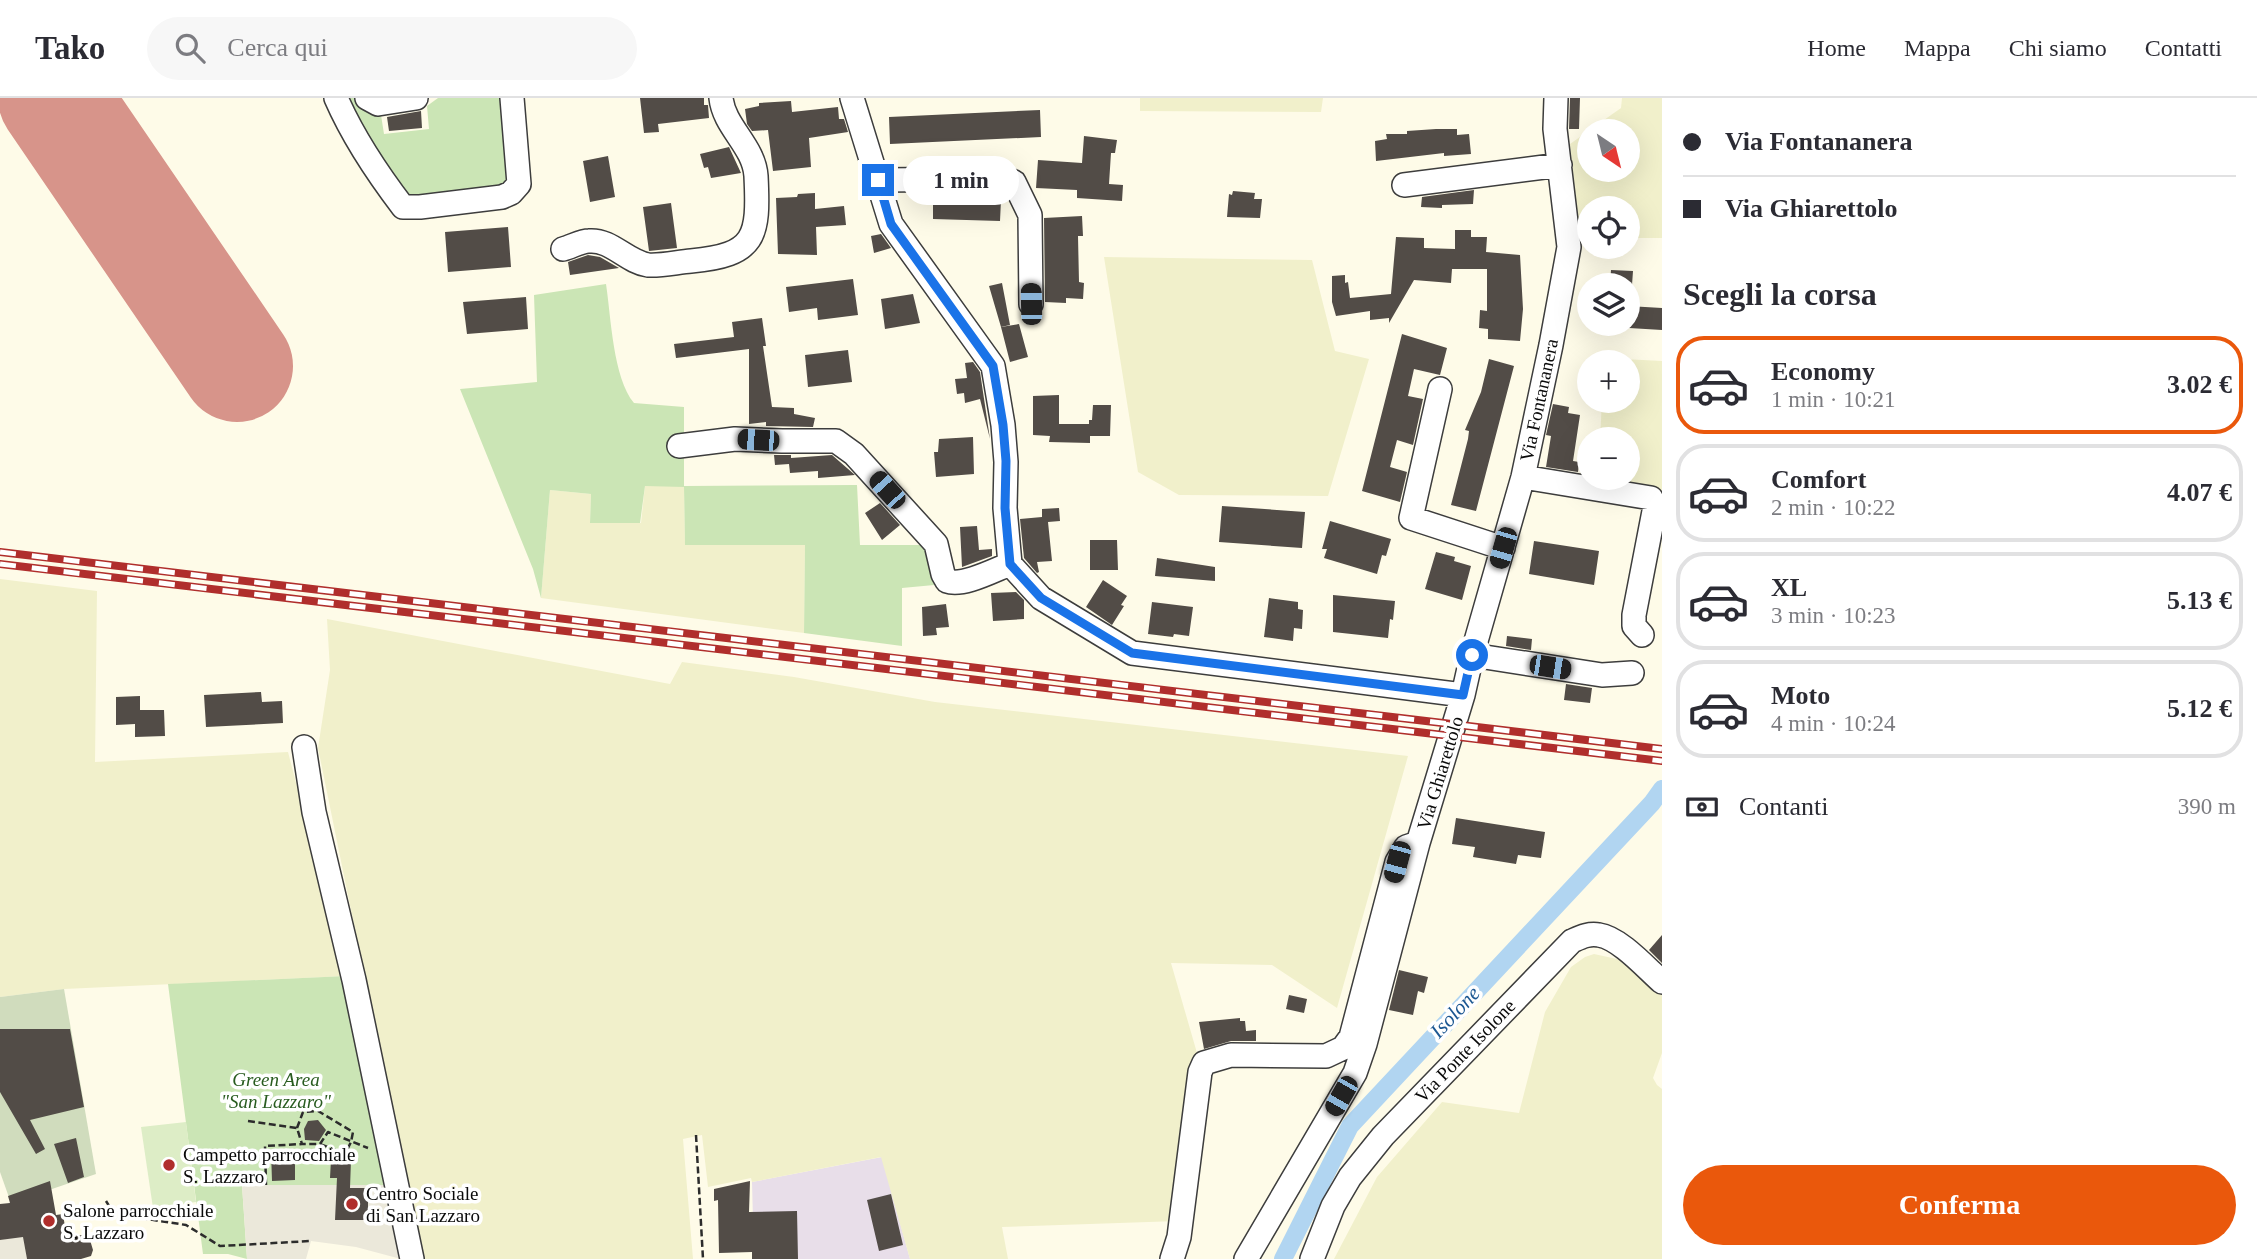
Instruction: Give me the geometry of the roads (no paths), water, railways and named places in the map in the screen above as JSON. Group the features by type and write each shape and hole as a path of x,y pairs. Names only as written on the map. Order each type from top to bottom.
{"street":[{"path":"336,98 349,127 403,207 502,197 510,193 519,184 512,98"},
{"path":"367,98 378,104 416,98"},
{"path":"563,249 590,240 608,245 649,265 719,258 742,249 754,229 755,172 750,155 733,131 721,98"},
{"path":"679,446 735,439 836,441 855,454 936,544 947,581 953,583 983,575 1010,564 1005,508 1006,461 1003,425 993,366 891,224 852,98"},
{"name":"Via Fontananera","path":"1463,695 1523,477 1569,247 1555,129 1556,98"},
{"path":"1404,185 1560,165"},
{"path":"878,180 1007,179 1014,182 1030,215 1031,304"},
{"path":"1440,389 1411,518 1503,548"},
{"path":"1523,477 1651,498 1655,506 1633,615 1633,626 1642,635"},
{"name":"Via Ghiarettolo","path":"1010,564 1041,598 1132,653 1463,695 1355,1073 1246,1259"},
{"path":"1472,655 1602,675 1632,673"},
{"path":"304,747 314,812 354,980 412,1259"},
{"path":"1172,1259 1179,1237 1200,1072 1204,1063 1231,1055 1326,1056 1343,1048 1351,1037 1397,862 1406,847 1419,843"},
{"name":"Via Ponte Isolone","path":"1312,1259 1334,1206 1350,1177 1383,1136 1572,940 1587,935 1601,935 1611,939 1662,982"}],"waterway":[{"name":"Isolone","path":"1283,1259 1350,1126 1652,803 1662,789"}],"railway":[{"path":"0,552 1662,749"},
{"path":"0,564 1662,761"}],"place":[{"name":"Campetto parrocchiale S. Lazzaro","path":"169,1165"},
{"name":"Centro Sociale di San Lazzaro","path":"352,1204"},
{"name":"Salone parrocchiale S. Lazzaro","path":"49,1221"}],"park label":[{"name":"Green Area \"San Lazzaro\"","path":"276,1090"}]}
